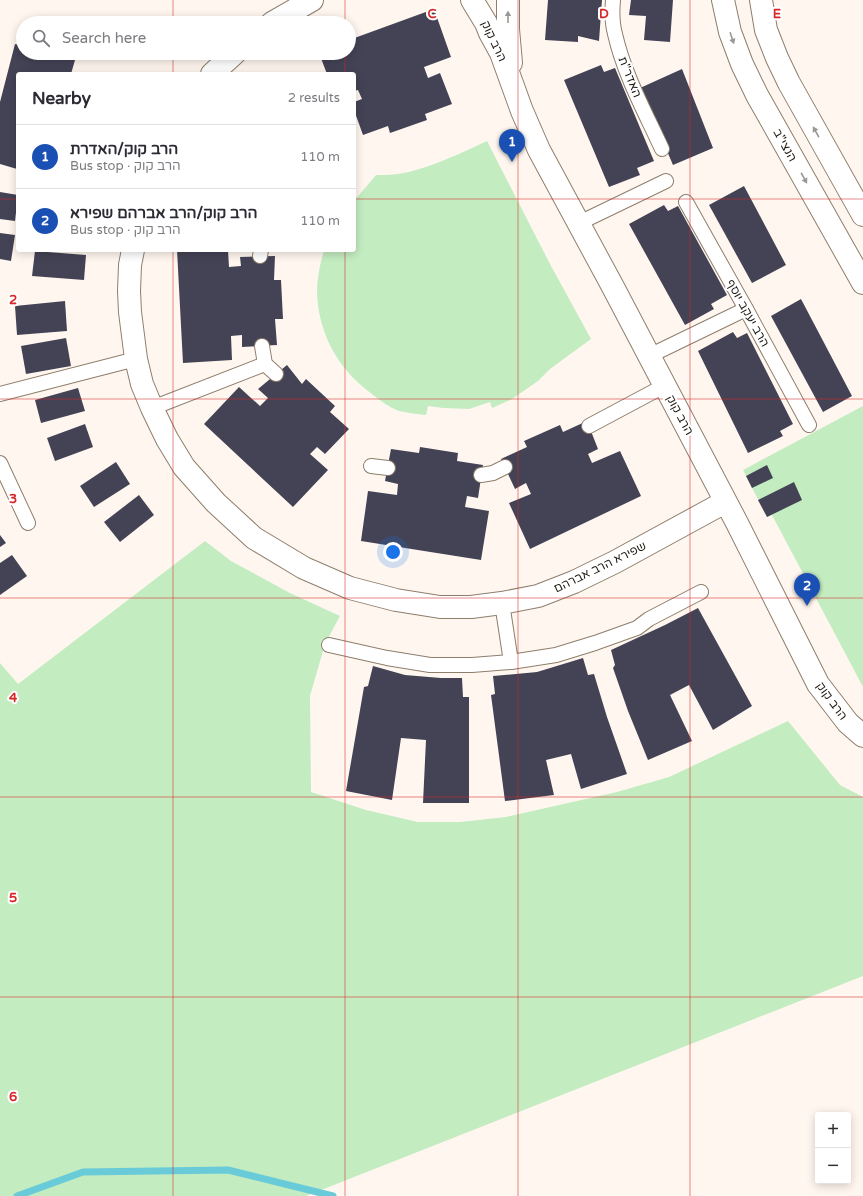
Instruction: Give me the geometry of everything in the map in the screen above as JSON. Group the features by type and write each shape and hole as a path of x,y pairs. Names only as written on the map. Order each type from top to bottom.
{"street":[{"path":"284,16 312,0"},
{"name":"הרב קוק","path":"472,0 486,23 501,53 522,111 539,150 649,356 818,684 848,723 863,736"},
{"name":"הרב קוק","path":"508,0 508,30 513,84"},
{"name":"הנצי\"ב","path":"723,0 730,32 742,64 757,96 863,283"},
{"path":"761,0 766,30 777,58 793,90 863,215"},
{"path":"214,72 227,60"},
{"name":"שפירא הרב אברהם","path":"133,252 130,265 129,291 136,359 142,384 152,408 167,439 184,467 216,503 254,538 304,568 350,588 396,600 440,607 471,607 502,604 538,596 574,582 615,562 725,502"}],"lane":[{"name":"האדר\"ת","path":"613,0 612,11 614,33 627,73 662,149"},
{"path":"579,223 666,182"},
{"name":"הרב יעקב יוסף","path":"686,202 808,424"},
{"path":"649,356 746,309"},
{"path":"262,346 265,364 276,374"},
{"path":"0,394 136,359"},
{"path":"152,408 265,364"},
{"path":"589,426 664,386"},
{"path":"0,463 28,523"},
{"path":"371,466 388,468"},
{"path":"481,475 493,473 505,467"},
{"path":"329,645 387,658 430,665 472,665 511,662 556,655 595,644 637,628 649,619 701,592"},
{"path":"502,604 511,662"}],"green space":[{"path":"487,141 550,264 591,339 550,369 538,381 512,399 492,408 490,402 469,409 428,406 426,415 399,411 391,407 368,391 347,371 331,348 325,335 318,307 317,292 319,271 324,252 356,252 356,199 376,175 390,175 409,172 443,160"},
{"path":"863,406 863,687 772,515 767,517 743,470"},
{"path":"205,541 231,561 290,593 340,616 325,644 310,696 311,792 366,810 418,822 460,822 506,817 617,792 669,777 788,721 840,785 863,797 863,976 306,1196 0,1196 0,663 18,684"}],"building":[{"path":"548,0 602,0 599,41 578,36 578,42 545,40"},
{"path":"631,0 673,0 670,42 644,40 646,16 629,15"},
{"path":"434,9 451,57 424,67 428,78 440,73 452,104 425,114 427,120 390,133 388,126 363,135 356,116 356,101 362,99 358,90 356,90 356,72 326,72 322,60 356,60 356,37"},
{"path":"15,44 16,60 75,60 72,72 16,72 16,169 0,164 0,102"},
{"path":"601,65 604,72 615,68 654,161 637,168 640,175 609,187 564,80"},
{"path":"682,69 713,148 673,165 640,88"},
{"path":"744,186 786,265 752,283 709,205"},
{"path":"0,192 16,195 15,221 0,219"},
{"path":"664,205 668,211 678,206 727,295 711,304 714,309 685,325 629,224"},
{"path":"0,233 15,235 11,261 0,259"},
{"path":"35,252 86,255 84,280 32,276"},
{"path":"177,252 228,252 229,267 241,266 240,257 275,256 274,280 281,280 283,319 275,319 277,345 242,347 242,335 231,336 232,360 183,363"},
{"path":"801,299 852,396 823,412 771,316"},
{"path":"65,301 67,331 17,335 15,306"},
{"path":"733,332 737,338 747,333 793,424 780,431 783,436 748,453 698,351"},
{"path":"66,338 71,366 26,374 21,346"},
{"path":"287,365 302,384 306,379 335,406 330,412 349,429 325,454 317,447 310,454 328,470 293,507 204,424 239,387 260,406 268,398 258,389"},
{"path":"78,388 85,411 41,423 35,400"},
{"path":"587,421 598,449 588,454 592,463 620,451 641,496 530,549 509,503 531,494 526,483 515,489 501,459 527,447 524,441 560,425 563,432"},
{"path":"85,424 93,447 55,461 47,438"},
{"path":"420,447 458,453 457,461 483,465 478,498 467,496 465,507 489,511 481,560 361,541 368,491 397,495 398,484 385,481 391,449 419,453"},
{"path":"116,462 130,484 94,507 80,486"},
{"path":"767,465 773,478 752,488 746,476"},
{"path":"794,482 802,500 767,517 758,500"},
{"path":"139,495 154,515 120,542 104,522"},
{"path":"0,535 6,543 0,547"},
{"path":"12,555 27,576 0,595 0,563"},
{"path":"698,608 752,706 713,730 689,685 670,695 692,741 648,760 628,711 613,668 615,665 611,650"},
{"path":"583,658 588,675 594,674 627,774 581,789 571,754 546,760 554,795 505,801 491,695 495,694 493,676 537,672"},
{"path":"373,666 405,675 462,678 463,697 469,697 469,803 423,803 426,740 401,738 392,800 346,791 364,687 368,686"}],"waterway":[{"path":"17,1196 83,1172 228,1170 333,1196"}],"place":[{"name":"הרב קוק/האדרת","path":"512,162"},
{"name":"הרב קוק/הרב אברהם שפירא","path":"807,606"}]}
